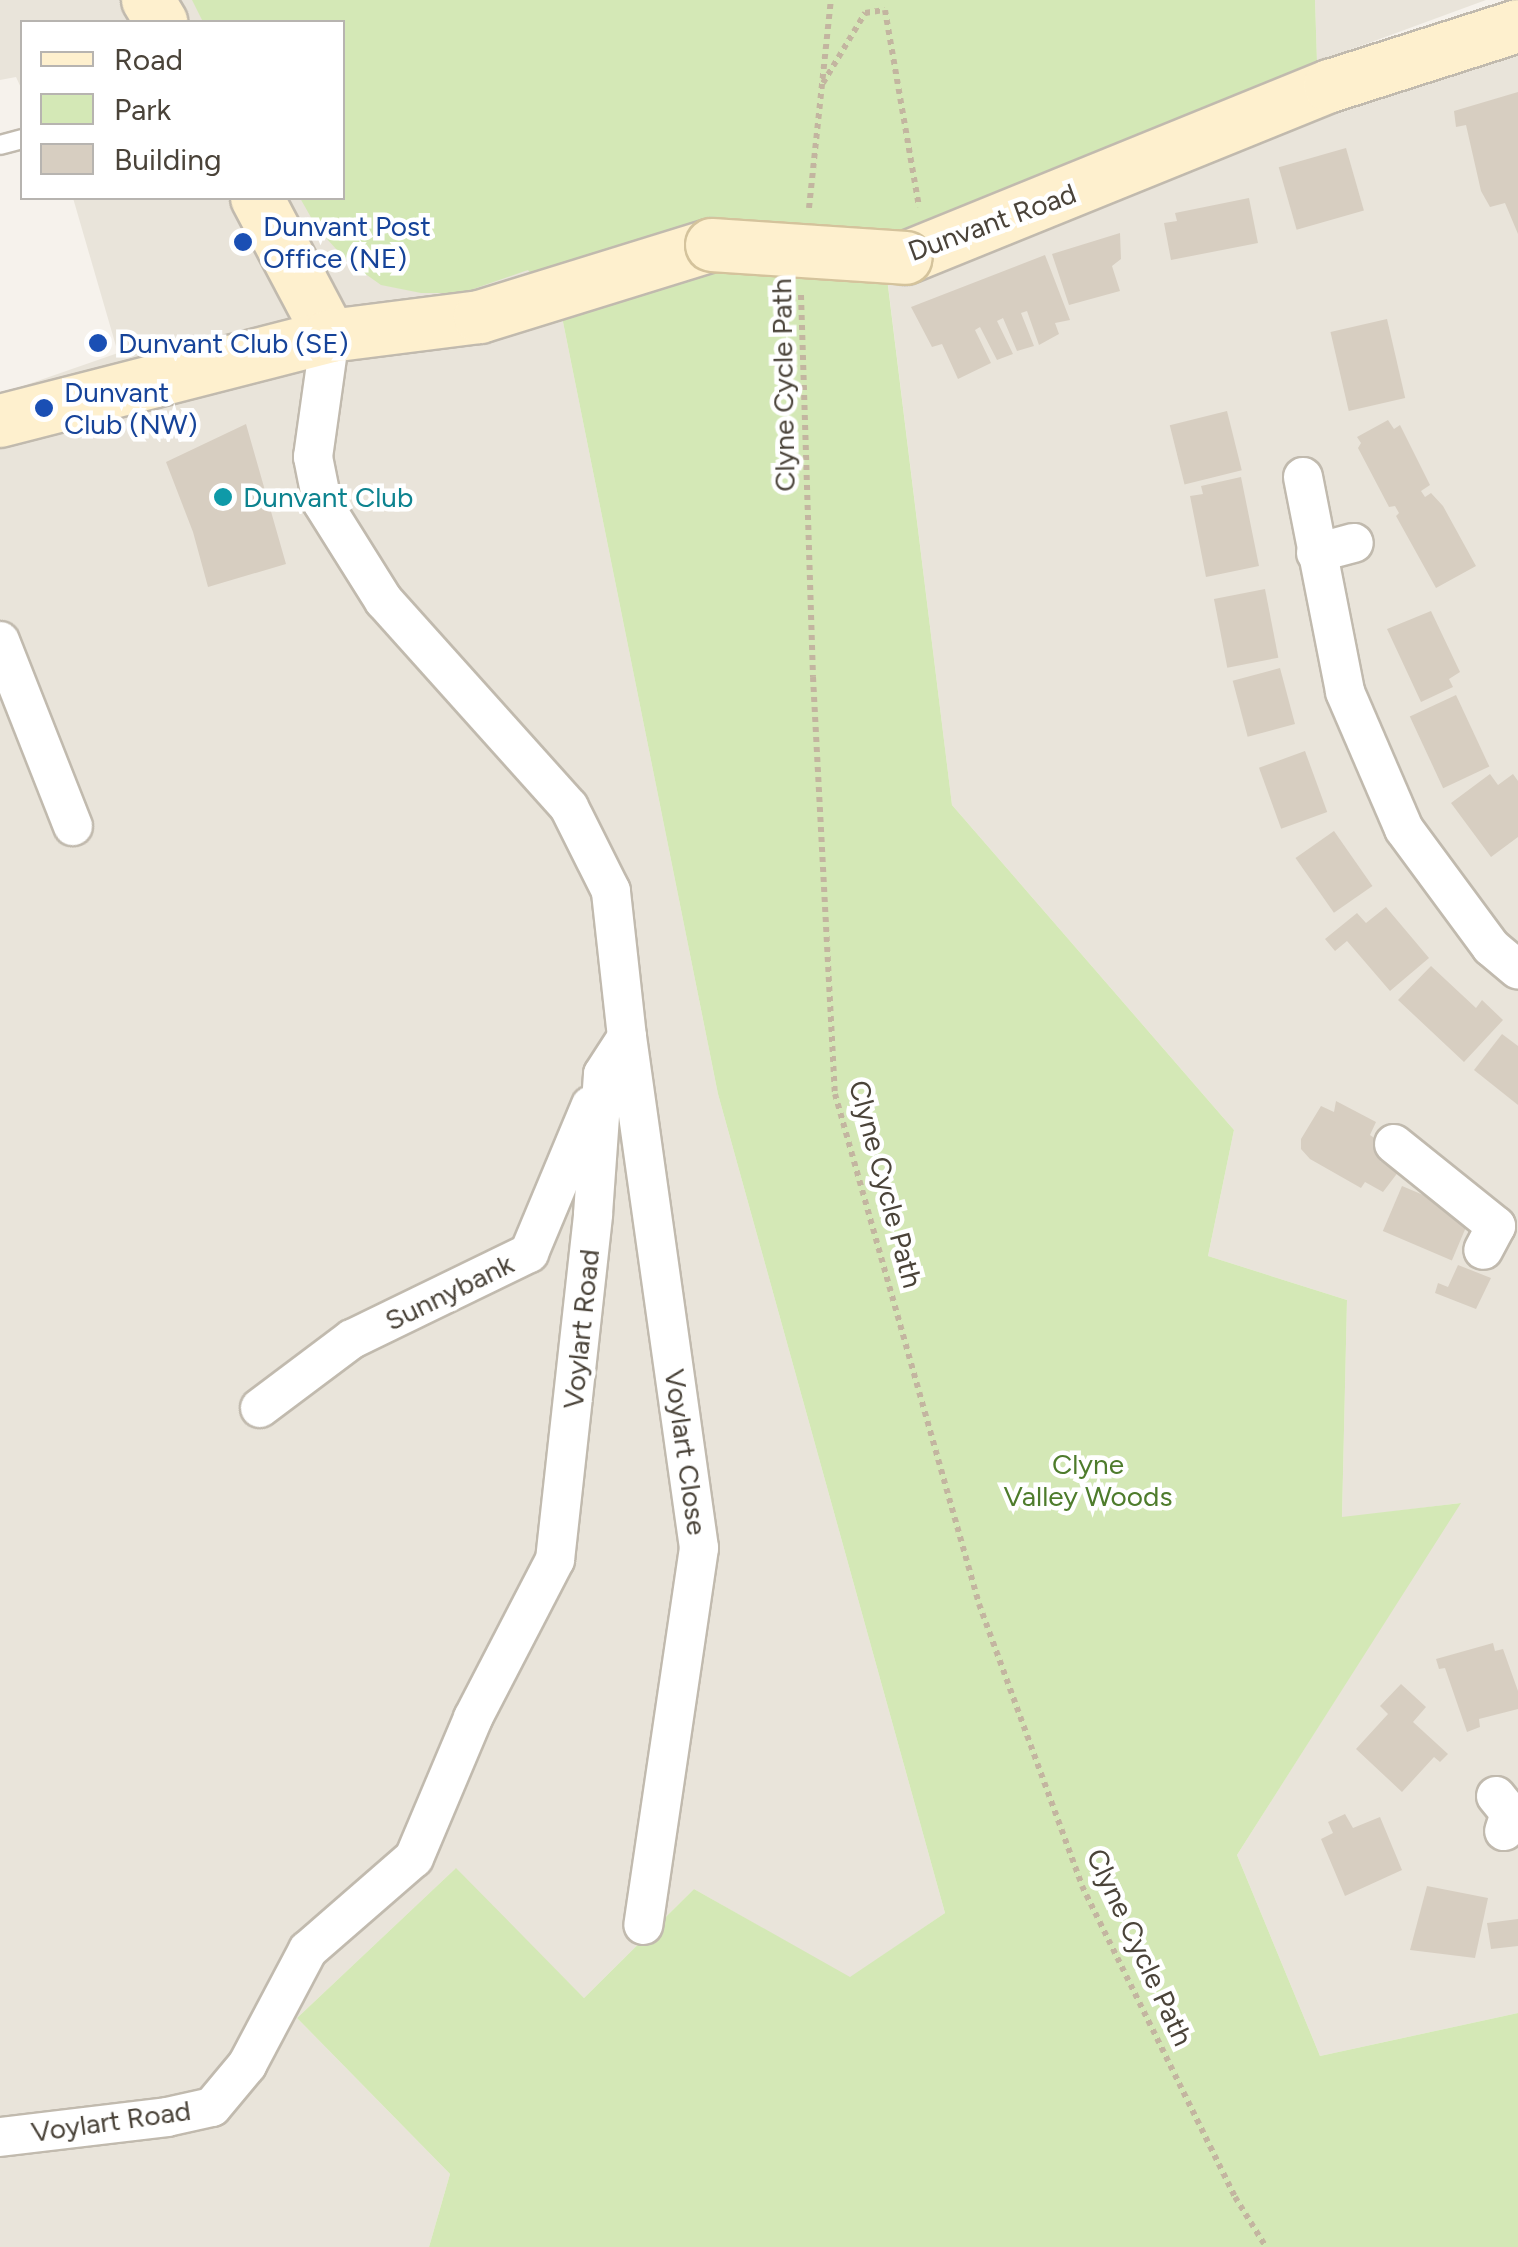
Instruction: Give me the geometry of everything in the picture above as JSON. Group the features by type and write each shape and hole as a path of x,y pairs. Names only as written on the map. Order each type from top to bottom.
{"main road":[{"name":"Dunvant Road","path":"0,422 330,336 480,316 712,245 913,234 1330,86 1518,26"},
{"path":"258,200 330,336"}],"street":[{"path":"330,336 313,456 322,502 384,601 569,808 611,891 627,1037"},
{"path":"1303,477 1345,692 1404,830 1491,947 1518,970"},
{"path":"1316,553 1354,544"},
{"path":"0,640 72,826"},
{"name":"Voylart Road","path":"0,2137 167,2118 212,2106 246,2065 308,1950 414,1858 473,1718 555,1560 593,1214 604,1074 627,1037"},
{"name":"Voylart Close","path":"627,1037 700,1548 643,1925"},
{"name":"Sunnybank","path":"260,1408 352,1338 529,1253 604,1074"},
{"path":"1394,1144 1499,1236"}],"path":[{"path":"808,219 831,0"},
{"path":"820,86 864,13 885,10 913,234"},
{"name":"Clyne Cycle Path","path":"802,276 813,677 835,1094 979,1604 1082,1886 1236,2197 1266,2247"}],"shaded area":[{"path":"0,0 524,0 562,317 718,1094 945,1913 850,1978 694,1889 584,1998 455,1869 297,2018 450,2174 429,2247 0,2247 0,394 118,353 74,200 345,200 345,20 20,20 20,86 16,77 0,80"},
{"path":"1315,0 1486,0 1317,62"},
{"path":"1518,48 1518,2013 1320,2056 1237,1855 1460,1503 1342,1518 1347,1300 1208,1256 1234,1130 952,805 887,277 1312,110"}],"green space":[{"name":"Clyne Valley Woods","path":"192,0 1315,0 1317,62 972,203 887,278 952,805 1234,1130 1208,1256 1347,1300 1342,1517 1461,1503 1237,1855 1320,2056 1518,2013 1518,2247 429,2247 450,2174 297,2018 456,1868 584,1998 694,1889 850,1977 945,1913 718,1094 562,317 528,270 462,293 421,293 381,285 347,261 317,228 301,200 345,200 345,20 202,20"}],"building":[{"path":"1518,92 1518,234 1505,203 1490,207 1481,191 1466,125 1456,127 1454,111"},
{"path":"1346,148 1364,210 1297,230 1279,167"},
{"path":"1249,198 1258,243 1171,260 1164,223 1177,221 1175,213"},
{"path":"1120,233 1121,259 1112,266 1120,291 1069,305 1052,254"},
{"path":"1045,255 1070,320 1055,323 1059,334 1039,345 1027,311 1021,313 1034,346 1017,351 1003,318 997,321 1013,354 997,360 980,327 975,330 991,363 958,379 942,344 932,347 911,307"},
{"path":"1387,319 1405,398 1349,411 1330,332"},
{"path":"1227,411 1242,470 1185,484 1170,425"},
{"path":"1388,420 1394,429 1400,425 1430,485 1421,491 1425,497 1431,493 1443,506 1476,566 1436,588 1396,516 1399,513 1395,506 1389,507 1358,448 1361,443 1357,437"},
{"name":"Dunvant Club","path":"246,424 286,564 208,587 193,532 166,462"},
{"path":"1241,477 1259,566 1206,577 1190,496 1203,494 1201,486"},
{"path":"1265,589 1278,658 1227,668 1214,599"},
{"path":"1431,611 1460,672 1449,679 1453,687 1421,702 1387,629"},
{"path":"1280,668 1295,724 1248,737 1233,681"},
{"path":"1456,695 1489,767 1443,788 1410,717"},
{"path":"1305,751 1327,812 1281,829 1259,768"},
{"path":"1490,774 1498,785 1513,774 1518,781 1518,837 1491,857 1451,803"},
{"path":"1334,831 1372,886 1334,913 1295,858"},
{"path":"1386,907 1429,958 1390,991 1347,941 1335,951 1325,939 1357,913 1366,923"},
{"path":"1431,966 1476,1008 1482,1000 1503,1020 1464,1062 1398,1000"},
{"path":"1502,1034 1518,1046 1518,1105 1474,1070"},
{"path":"1336,1101 1376,1122 1370,1135 1389,1148 1380,1161 1399,1171 1383,1192 1365,1182 1361,1188 1310,1159 1301,1149 1301,1139 1321,1106 1334,1112"},
{"path":"1402,1186 1471,1215 1452,1260 1383,1231"},
{"path":"1458,1265 1491,1278 1476,1309 1435,1293 1438,1283 1448,1287"},
{"path":"1493,1643 1495,1651 1503,1649 1518,1691 1518,1709 1479,1719 1480,1727 1467,1732 1445,1668 1439,1669 1436,1659"},
{"path":"1401,1684 1426,1707 1413,1722 1448,1754 1440,1762 1434,1757 1402,1792 1356,1749 1388,1714 1380,1706"},
{"path":"1345,1814 1353,1828 1380,1817 1402,1870 1345,1896 1321,1839 1333,1833 1328,1822"},
{"path":"1427,1886 1488,1898 1475,1958 1410,1950"},
{"path":"1518,1919 1518,1946 1491,1949 1487,1923"}],"place":[{"name":"Dunvant Post Office (NE)","path":"243,242"},
{"name":"Dunvant Club (SE)","path":"98,343"},
{"name":"Dunvant Club (NW)","path":"44,408"},
{"name":"Dunvant Club","path":"223,497"}]}
